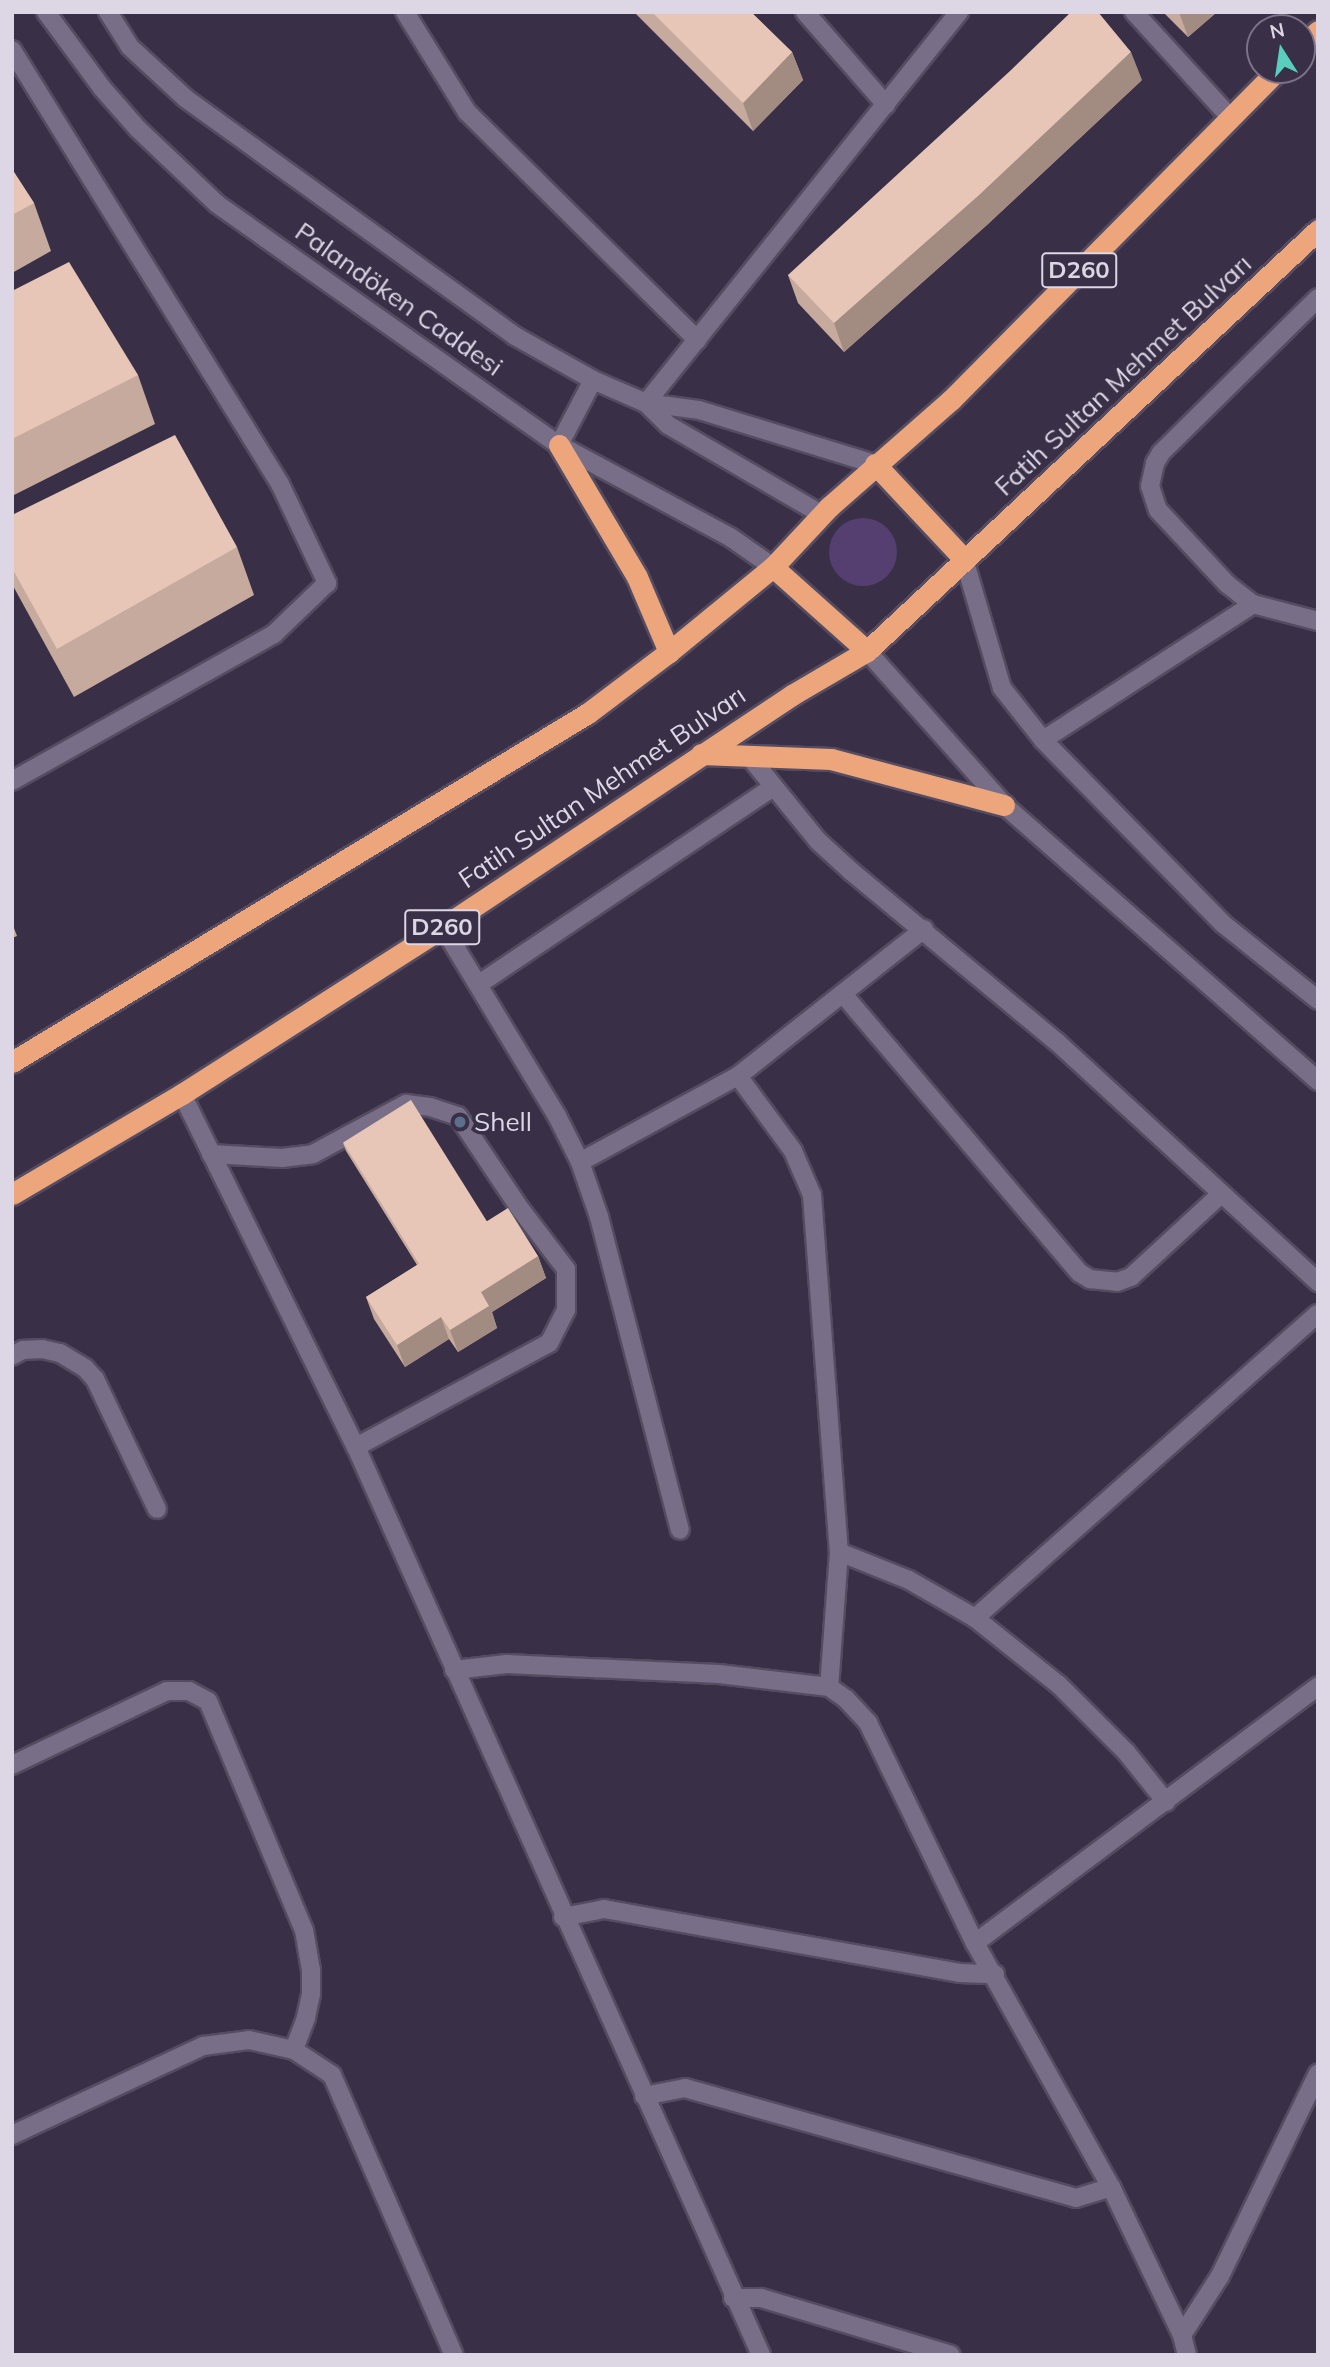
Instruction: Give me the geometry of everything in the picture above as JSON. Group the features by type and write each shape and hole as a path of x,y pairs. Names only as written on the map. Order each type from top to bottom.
{"highway":[{"name":"D260","path":"12,1062 588,713 669,652 773,566 821,514 951,400 1264,84"},
{"name":"Fatih Sultan Mehmet Bulvarı","path":"964,559 1318,230"},
{"path":"559,445 638,577 669,652"},
{"path":"875,464 964,559"},
{"name":"D260","path":"867,652 964,559"},
{"path":"773,566 867,652"},
{"name":"Fatih Sultan Mehmet Bulvarı","path":"12,1194 182,1094 443,927 701,754 867,652"},
{"path":"701,754 831,759 1004,805"}],"street":[{"name":"Palandöken Caddesi","path":"46,12 102,88 138,129 217,204 559,445 730,537 773,566"},
{"name":"Palandöken Caddesi","path":"107,12 130,47 185,98 515,336 593,380 646,403 699,410 875,464"},
{"path":"405,12 467,112 697,340"},
{"path":"805,12 886,105"},
{"path":"646,403 959,12"},
{"path":"1134,12 1230,117"},
{"path":"12,50 280,484 327,583 274,634 13,780"},
{"path":"1318,298 1161,453 1151,475 1150,486 1158,510 1227,584 1253,604 1318,621"},
{"path":"559,445 593,380"},
{"name":"Palandöken Caddesi","path":"646,403 668,425 821,514"},
{"path":"964,559 1002,688 1043,740 1222,923 1318,1000"},
{"path":"1043,740 1253,604"},
{"path":"867,652 1004,805 1318,1081"},
{"path":"750,756 818,841 1057,1042 1318,1282"},
{"path":"479,984 773,787"},
{"path":"443,927 479,984 580,1162 599,1217 680,1530"},
{"path":"580,1162 738,1076 924,929"},
{"path":"843,994 1080,1273 1090,1279 1116,1282 1131,1278 1221,1194"},
{"path":"738,1076 793,1151 812,1195 839,1552 829,1687"},
{"path":"182,1094 356,1447 563,1917 761,2355"},
{"path":"211,1154 282,1158 313,1154 406,1104 430,1107 458,1116 521,1210 566,1269 566,1310 549,1343 356,1447"},
{"path":"975,1618 1318,1314"},
{"path":"12,1356 23,1350 42,1349 60,1353 85,1368 95,1379 157,1509"},
{"path":"839,1552 909,1580 975,1618 1059,1685 1126,1752 1166,1801"},
{"path":"454,1670 507,1664 587,1665 719,1674 829,1687 846,1699 868,1723 975,1943 995,1974 1111,2187 1182,2335 1187,2355"},
{"path":"975,1943 1318,1686"},
{"path":"12,1765 167,1691 189,1691 208,1701 304,1930 311,1970 311,1994 306,2018 294,2050"},
{"path":"563,1917 604,1909 959,1973 995,1974"},
{"path":"12,2135 203,2046 249,2039 294,2050 332,2075 454,2355"},
{"path":"1182,2335 1220,2276 1318,2073"},
{"path":"644,2096 685,2088 1076,2198 1111,2187"},
{"path":"733,2298 761,2298 951,2355"}],"shaded area":[{"path":"863,518 876,521 887,528 894,539 897,552 894,565 887,576 876,583 863,586 850,583 839,576 832,565 829,552 832,539 839,528 850,521"}],"building":[{"path":"652,12 751,12 792,52 743,103"},
{"path":"1071,12 1098,12 1131,52 978,196 834,323 788,275"},
{"path":"12,169 34,203 12,215"},
{"path":"69,262 138,375 12,439 12,291"},
{"path":"175,435 237,547 57,649 12,568 12,515"},
{"path":"411,1100 487,1222 419,1265 343,1142"},
{"path":"508,1208 538,1256 481,1292 489,1306 450,1330 441,1317 397,1345 366,1297"}],"place":[{"name":"Shell","path":"460,1122"}]}
